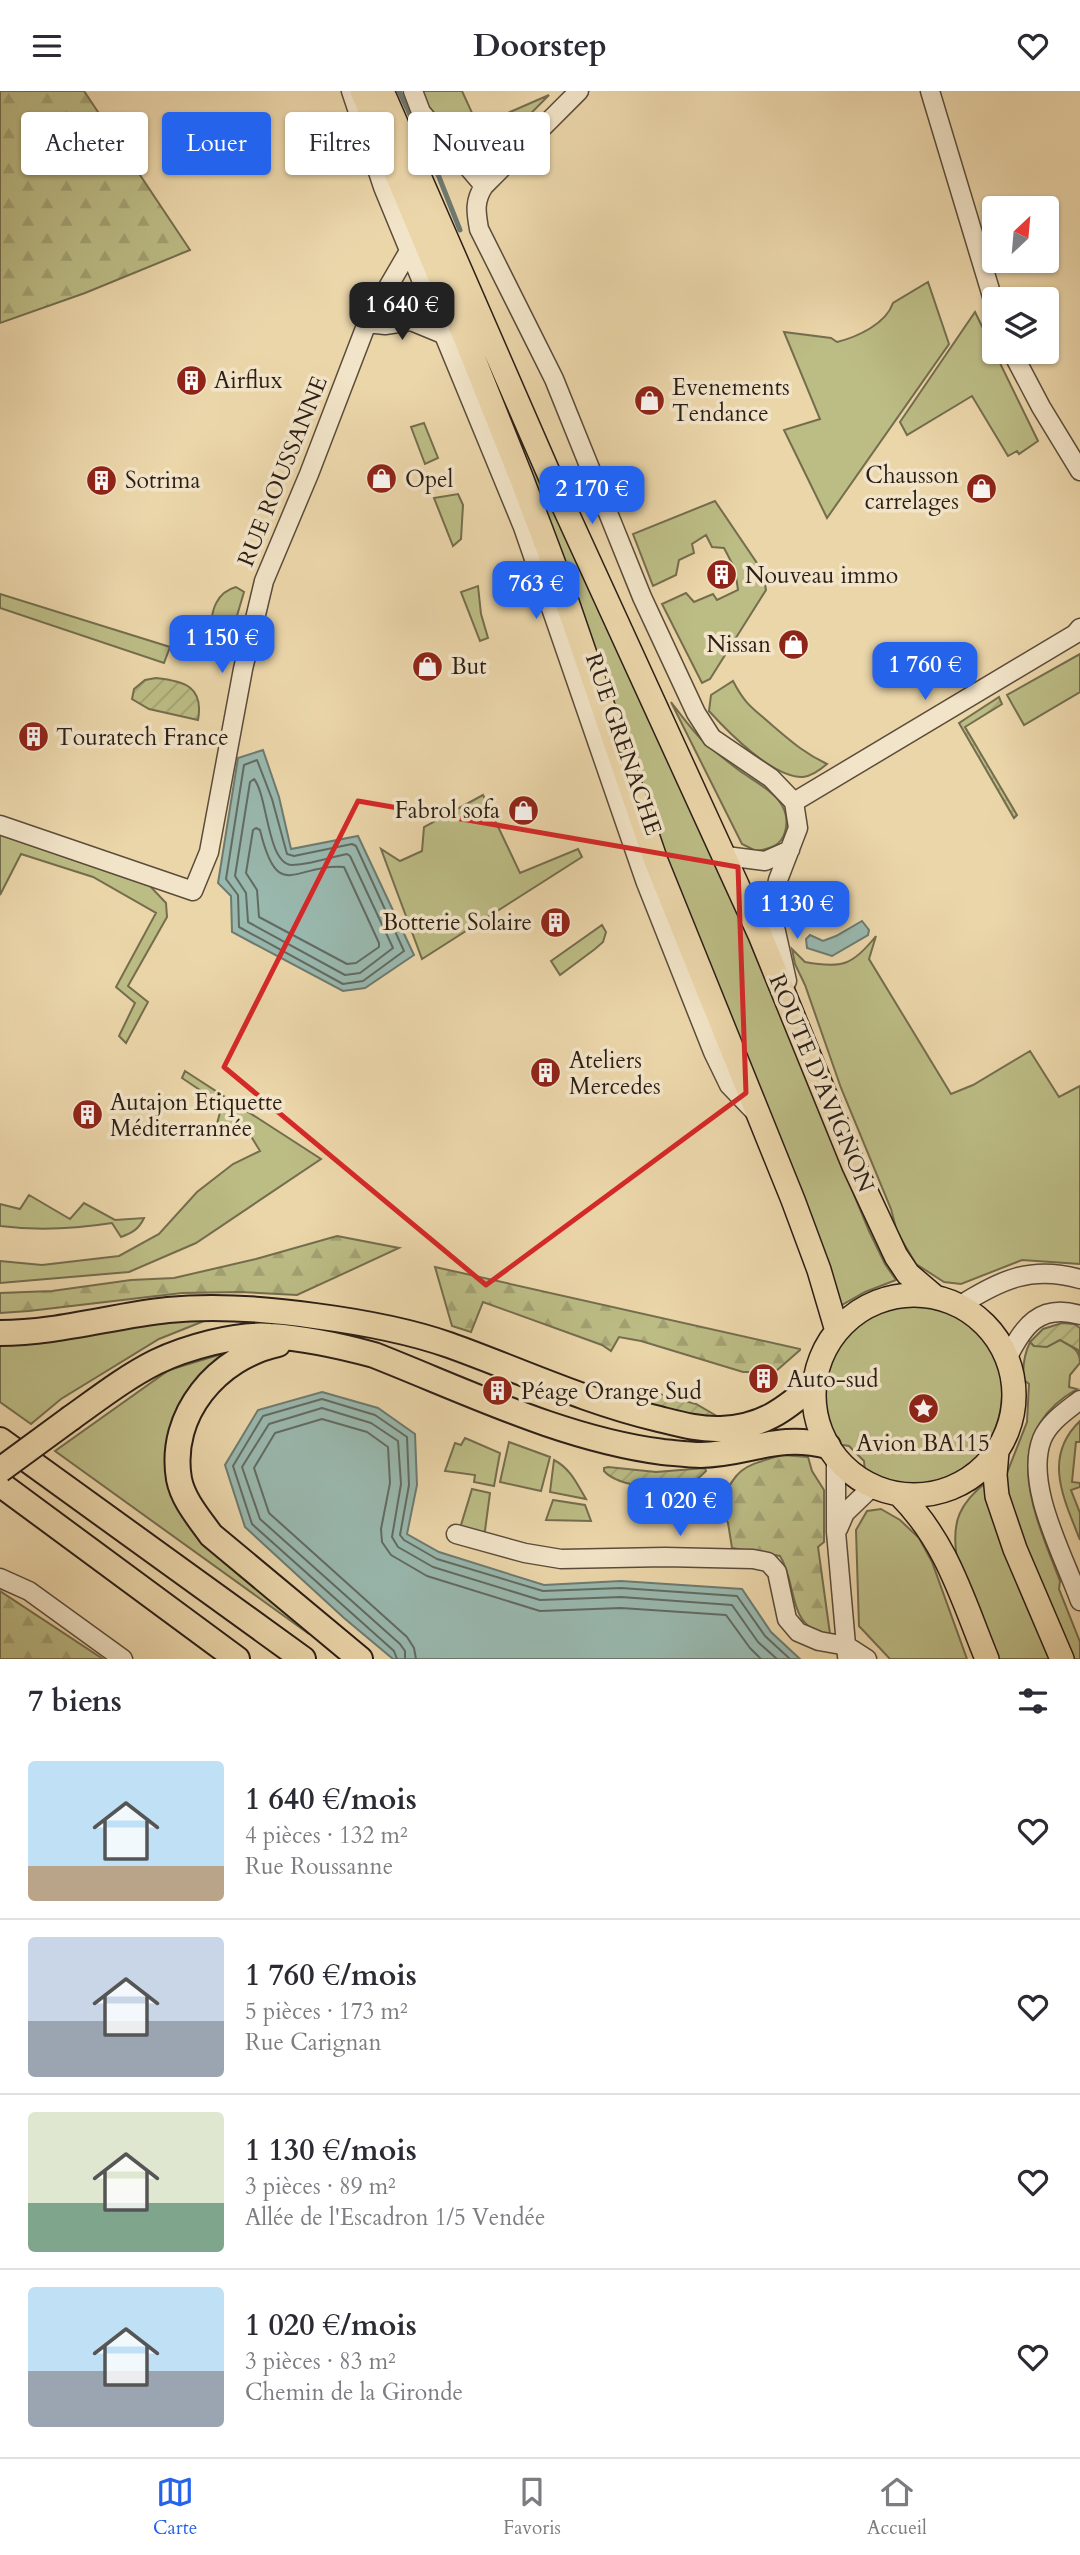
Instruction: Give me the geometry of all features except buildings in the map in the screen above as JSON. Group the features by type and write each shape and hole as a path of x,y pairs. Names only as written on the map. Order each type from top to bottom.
{"highway":[{"path":"0,1333 167,1310 232,1306 388,1327 447,1344 590,1400 692,1427 720,1429 746,1426 771,1418 814,1384"},
{"path":"0,1470 125,1367 159,1347 213,1330 298,1315"},
{"path":"0,1455 158,1361 245,1337 269,1335 346,1347 374,1355 577,1433 628,1446 701,1455 784,1440 810,1441 832,1452"},
{"path":"298,1340 255,1350 239,1357 208,1383 198,1396 181,1435 179,1479 192,1510 211,1535 360,1659"},
{"path":"0,1440 303,1659"},
{"path":"0,1484 237,1659"}],"main road":[{"path":"362,91 522,477 656,861 765,1127 819,1270 837,1331"},
{"name":"ROUTE D'AVIGNON","path":"382,91 624,641 726,856 854,1166 896,1256 913,1279 935,1297"},
{"path":"910,1295 935,1297 958,1306 988,1328 1007,1359 1013,1384 1013,1411 1006,1436 997,1451 978,1472 954,1486 927,1494 899,1494 873,1486 856,1477 832,1452 817,1418 814,1384 822,1354 837,1331 862,1310 885,1299 910,1295"},
{"path":"997,1451 995,1475 1001,1508 1015,1549 1062,1659"},
{"path":"899,1494 932,1532 945,1556 987,1659"}],"street":[{"name":"RUE GRENACHE","path":"351,91 383,187 523,527 621,815 713,1052 729,1084 747,1101 765,1127"},
{"path":"413,91 421,112 484,186"},
{"path":"579,91 484,186 477,197 475,209 479,229 554,379 642,597 696,713 712,737 771,778 794,802 798,828 778,880 773,906 775,927 798,1029"},
{"path":"930,91 989,287"},
{"name":"RUE ROUSSANNE","path":"0,825 193,891 209,852 243,669 264,582 367,323 409,251"},
{"path":"367,323 385,325 411,321 444,335"},
{"path":"1018,364 1080,471"},
{"path":"794,802 1078,631"},
{"path":"726,856 765,861 790,850"},
{"path":"958,1306 990,1287 1020,1275 1050,1273 1080,1279"},
{"path":"1007,1359 1018,1338 1032,1321 1048,1313 1060,1311 1080,1315"},
{"path":"1080,1400 1052,1422 1042,1438 1037,1477 1042,1500 1080,1601"},
{"path":"832,1452 847,1653"},
{"path":"836,1532 845,1513 873,1486"},
{"path":"456,1534 525,1553 561,1559 665,1557 753,1559 768,1562 777,1571 787,1619 798,1632 867,1659"},
{"path":"0,1578 29,1591 123,1659"}],"highlighted area":[{"path":"358,801 738,867 746,1093 486,1285 224,1067"}],"green space":[{"path":"0,91 84,91 98,112 21,112 21,175 140,175 190,250 85,293 0,323"},
{"path":"422,91 462,91 472,112 433,112"},
{"path":"549,95 532,112 510,112"},
{"path":"928,282 949,344 827,518 784,430 820,419 784,332 831,338 837,342 845,340 877,323 893,303"},
{"path":"975,312 982,326 982,364 1000,364 1038,441 1019,454 1017,451 1008,456 972,396 907,435 900,422"},
{"path":"469,316 637,694 711,847 869,1231 896,1280 865,1292 840,1306 664,857"},
{"path":"424,423 438,458 425,464 411,427"},
{"path":"458,494 463,505 461,539 453,546 434,498"},
{"path":"715,501 763,572 766,590 710,679 702,683 662,604 686,593 694,602 713,594 717,600 738,590 735,569 724,548 712,547 706,535 692,544 694,553 679,560 676,575 653,586 633,534"},
{"path":"478,586 481,614 488,638 480,641 461,592"},
{"path":"236,587 244,592 231,636 222,637 212,629 212,616 216,603 224,593"},
{"path":"0,594 170,647 164,663 0,608"},
{"path":"1080,654 1080,692 1024,725 1007,695"},
{"path":"156,678 184,684 195,693 199,709 198,720 149,709 132,699 134,689 145,680"},
{"path":"733,681 755,710 798,747 827,764 810,775 791,775 765,762 739,741 709,711 711,695"},
{"path":"999,697 1002,704 965,727 1017,815 1014,818 959,723"},
{"path":"671,702 702,740 774,795 785,811 787,821 785,832 778,844 756,851 742,844"},
{"path":"483,795 520,873 578,849 582,857 422,959 381,849 400,861 422,851 424,827"},
{"path":"0,835 150,886 166,903 167,917 128,986 148,1002 126,1043 119,1036 135,1003 116,987 156,913 93,877 21,854 0,895"},
{"path":"602,925 606,932 603,942 560,975 551,961"},
{"path":"876,936 869,959 951,1094 973,1085 1030,1051 1059,1097 1080,1086 1080,1264 1022,1260 961,1284 944,1282 916,1264 897,1232 891,1209 841,1088 795,964 792,949 805,962 838,964 853,959"},
{"path":"185,1071 321,1159 196,1243 129,1272 0,1283 0,1261 42,1265 119,1256 159,1234 197,1192 233,1164 260,1151 249,1133 214,1135 222,1105 182,1078"},
{"path":"29,1195 70,1219 84,1203 115,1220 144,1218 135,1230 121,1237 112,1223 56,1229 0,1226 0,1204 20,1209"},
{"path":"337,1236 399,1248 297,1295 182,1293 0,1313 0,1293 52,1291 131,1280 174,1278"},
{"path":"435,1267 800,1350 775,1372 743,1372 641,1341 619,1337 611,1351 602,1345 483,1302 471,1332 452,1326"},
{"path":"915,1305 962,1320 991,1348 1002,1384 998,1421 980,1455 951,1478 912,1486 865,1472 864,1461 849,1446 836,1444 826,1418 822,1394 825,1371 833,1351 847,1334 865,1320 888,1310"},
{"path":"219,1315 159,1339 61,1399 31,1424 0,1402 0,1341"},
{"path":"1062,1323 1074,1324 1080,1328 1080,1355 1078,1350 1060,1340 1047,1347 1034,1346 1030,1342 1043,1329"},
{"path":"1060,1340 1079,1354 1080,1363 1070,1375 1069,1387 1077,1389 1052,1408 1037,1429 1029,1452 1028,1477 1040,1529 1060,1581 1059,1589 1080,1642 1080,1659 1071,1659 1010,1508 1005,1478 1027,1422 1029,1384 1024,1380 1023,1370 1028,1347 1030,1342 1034,1346"},
{"path":"225,1353 208,1368 173,1488 309,1634 55,1451 169,1370"},
{"path":"645,1390 696,1404 722,1419 672,1411 647,1404 624,1395 623,1392"},
{"path":"1080,1421 1080,1442 1076,1442 1072,1482 1080,1483 1080,1487 1071,1490 1080,1513 1080,1540 1063,1494 1059,1464 1068,1435"},
{"path":"465,1438 500,1453 494,1486 474,1482 475,1475 445,1471 455,1443 461,1445"},
{"path":"509,1442 550,1457 541,1491 500,1482"},
{"path":"782,1455 808,1457 812,1471 824,1490 824,1542 818,1547 830,1634 816,1631 806,1624 800,1615 786,1567 780,1556 732,1548 728,1523 720,1504 732,1482 743,1470"},
{"path":"554,1460 569,1472 586,1499 550,1492"},
{"path":"604,1468 656,1472 705,1468 706,1471 689,1484 657,1488 621,1481 604,1471"},
{"path":"988,1481 1010,1563 1049,1659 997,1659 957,1559 955,1534 959,1514 970,1497"},
{"path":"472,1489 490,1493 484,1538 463,1529 461,1525"},
{"path":"553,1500 585,1505 591,1521 546,1520"},
{"path":"881,1509 900,1520 919,1538 932,1562 967,1659 890,1659 859,1626 856,1530 867,1511"},
{"path":"0,1591 103,1659 0,1659"}],"water":[{"path":"263,750 279,797 291,849 358,836 414,955 365,988 343,991 232,932 231,896 218,883 238,758"},
{"path":"862,921 869,930 868,935 832,956 807,948 806,939 810,935 823,941"},
{"path":"322,1392 378,1408 415,1434 417,1485 407,1534 439,1552 544,1585 621,1581 742,1589 771,1632 800,1659 393,1659 245,1527 225,1465 258,1410"}],"waterway":[{"path":"399,91 460,230"}],"place":[{"name":"Airflux","path":"191,380"},
{"name":"Evenements Tendance","path":"649,400"},
{"name":"Opel","path":"382,479"},
{"name":"Sotrima","path":"102,480"},
{"name":"Chausson carrelages","path":"982,488"},
{"name":"Nouveau immo","path":"722,575"},
{"name":"Nissan","path":"794,644"},
{"name":"But","path":"428,666"},
{"name":"Touratech France","path":"33,737"},
{"name":"Fabrol sofa","path":"523,810"},
{"name":"Botterie Solaire","path":"555,922"},
{"name":"Ateliers Mercedes","path":"546,1073"},
{"name":"Autajon Etiquette Méditerrannée","path":"87,1115"},
{"name":"Auto-sud","path":"764,1379"},
{"name":"Péage Orange Sud","path":"498,1391"},
{"name":"Avion BA115","path":"923,1409"}]}
